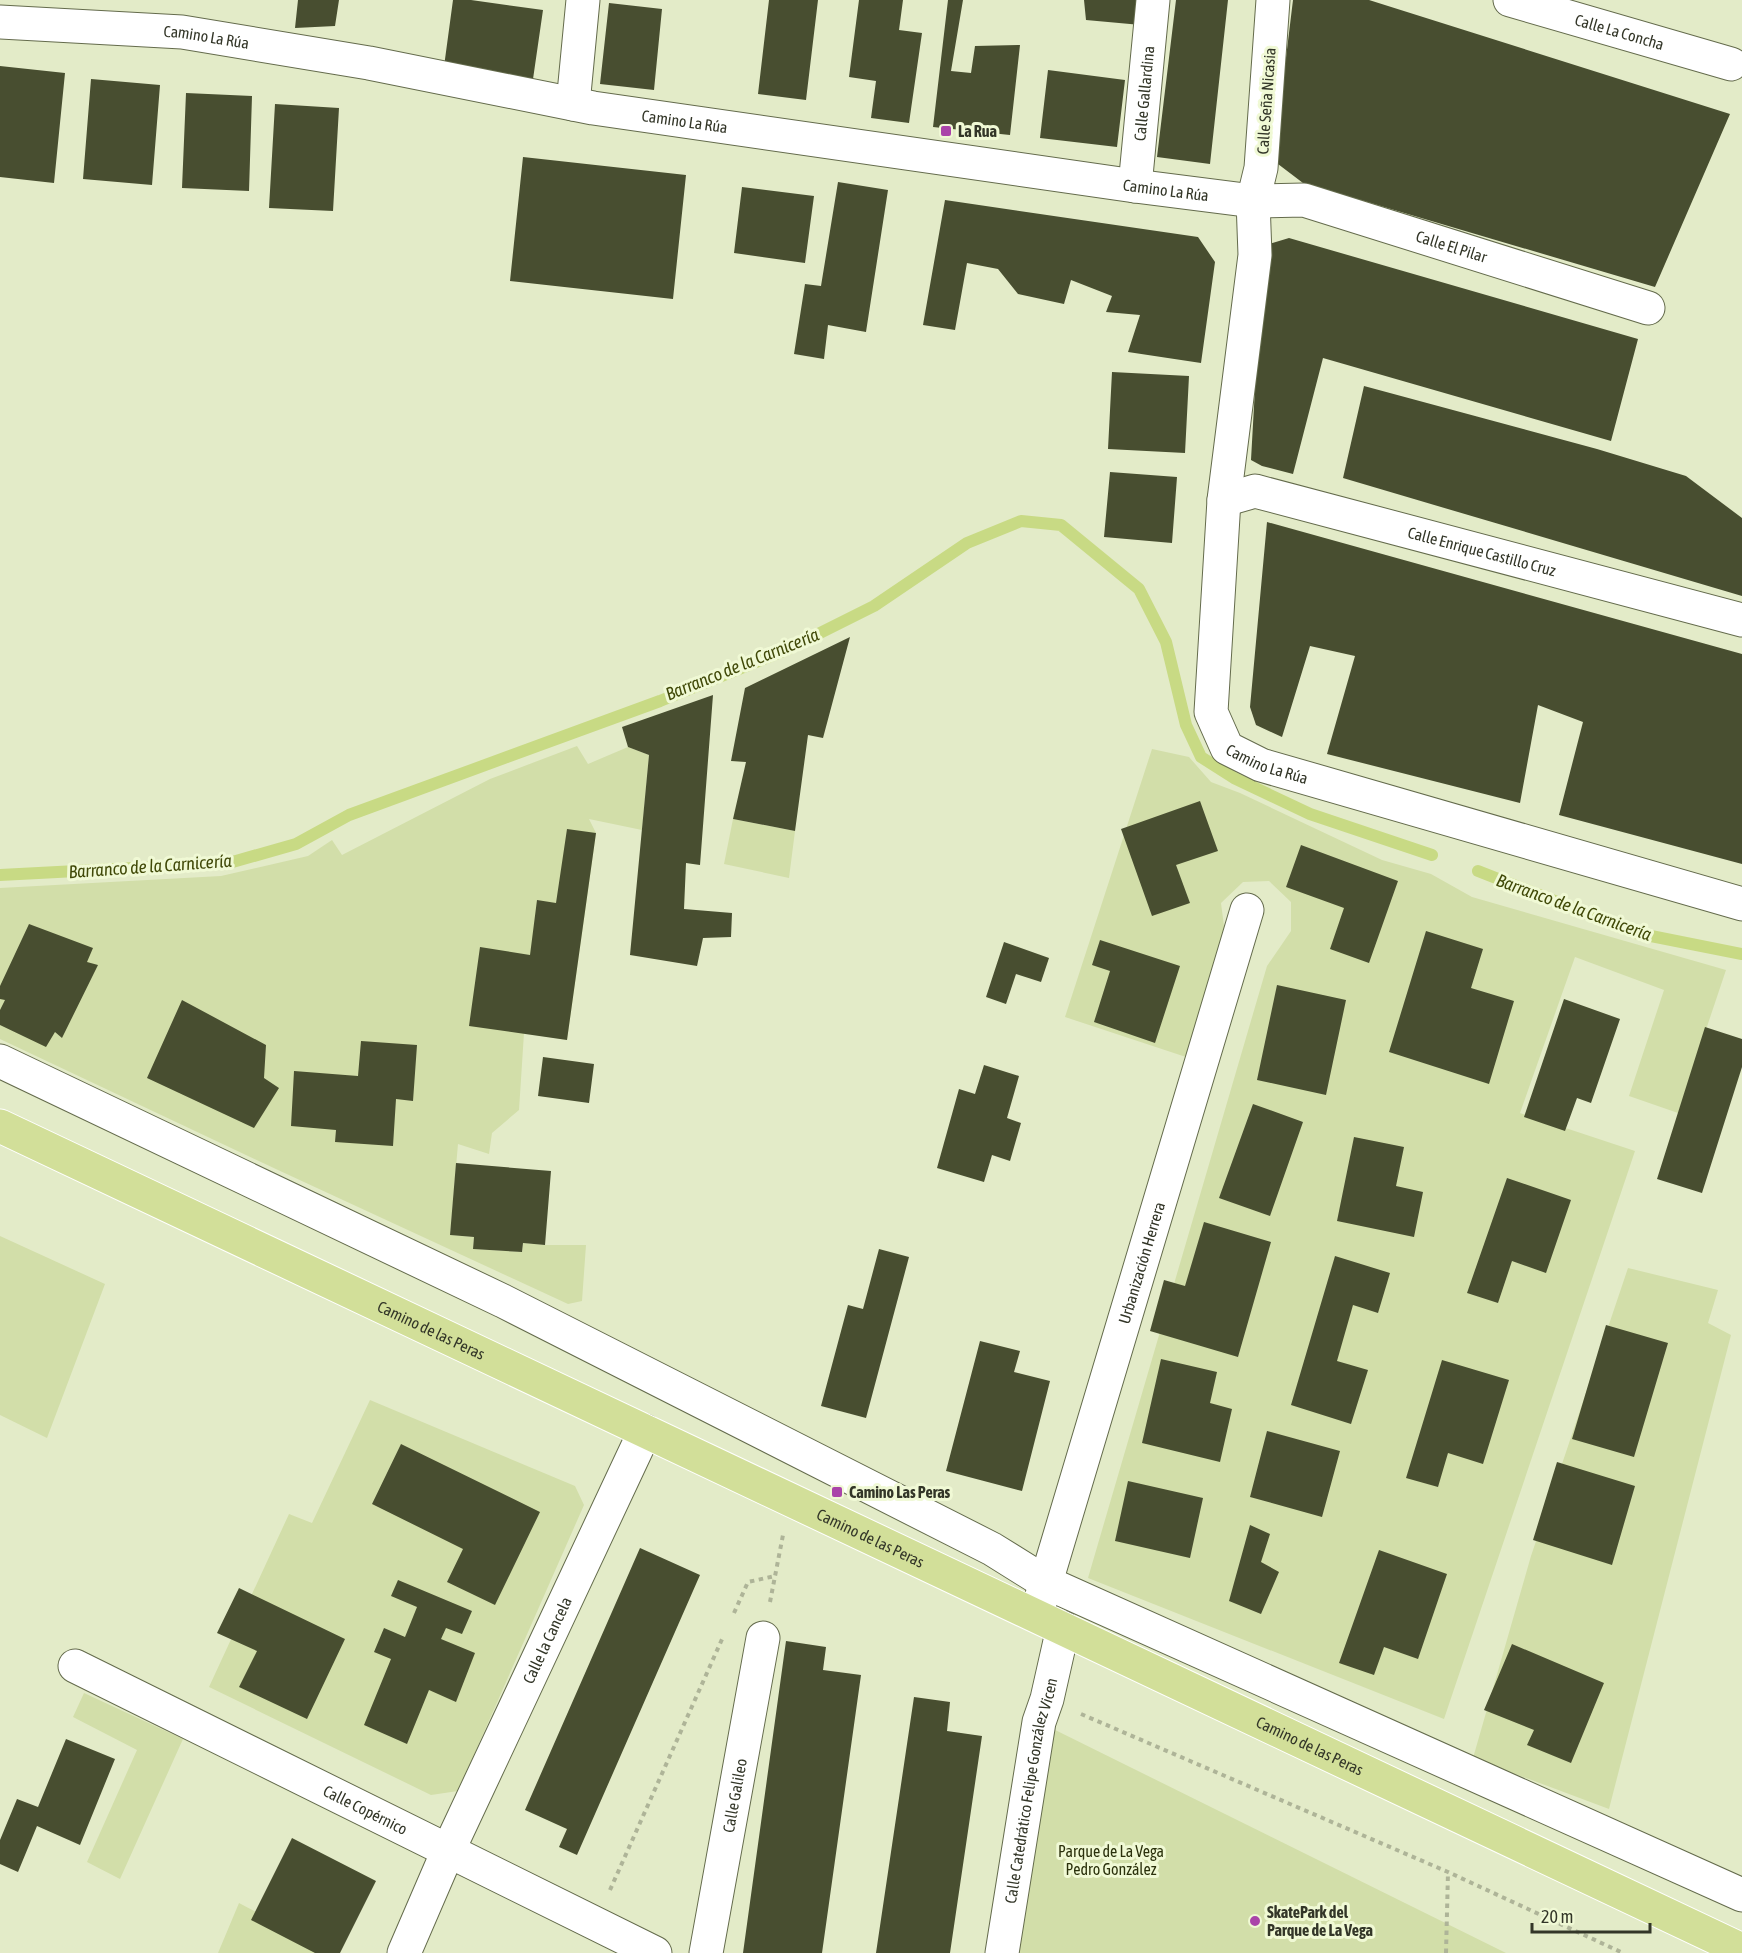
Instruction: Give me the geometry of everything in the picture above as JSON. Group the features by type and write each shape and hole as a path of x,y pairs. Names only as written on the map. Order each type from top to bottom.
{"main road":[{"name":"Camino de las Peras","path":"0,1126 1742,1950"}],"street":[{"path":"573,104 583,0"},
{"name":"Calle Gallardina","path":"1135,186 1153,0"},
{"name":"Calle Seña Nicasia","path":"1253,201 1261,168 1273,0"},
{"name":"Calle La Concha","path":"1510,0 1731,64"},
{"name":"Camino La Rúa","path":"0,22 182,32 369,63 573,104 1135,186 1253,201 1255,255 1224,501 1211,712 1227,748 1261,765 1742,904"},
{"name":"Calle El Pilar","path":"1253,201 1304,200 1648,308"},
{"name":"Calle Enrique Castillo Cruz","path":"1224,501 1255,491 1742,620"},
{"name":"Urbanización Herrera","path":"1050,1621 1045,1582 1247,910"},
{"path":"0,1061 502,1300 992,1549 1045,1582 1742,1895"},
{"name":"Calle la Cancela","path":"404,1953 448,1851 645,1431"},
{"name":"Calle Catedrático Felipe González Vicen","path":"1002,1953 1039,1722 1047,1699 1050,1621"},
{"name":"Calle Galileo","path":"706,1953 763,1638"},
{"name":"Calle Copérnico","path":"75,1666 655,1953"}],"path":[{"path":"734,1614 748,1582 775,1576"},
{"path":"595,1923 724,1635"},
{"path":"1047,1699 1449,1872 1623,1953"},
{"path":"1446,1953 1449,1872"}],"green space":[{"path":"577,746 588,764 628,747 649,755 642,830 589,819 596,833 567,1040 524,1033 519,1110 492,1133 489,1154 458,1144 450,1235 474,1237 473,1249 522,1252 523,1243 586,1245 582,1301 568,1304 0,1039 0,888 221,876 308,856 332,840 342,855 490,779"},
{"path":"1152,749 1189,757 1211,782 1240,793 1382,860 1431,874 1472,897 1726,970 1678,1113 1629,1096 1664,990 1575,957 1520,1113 1635,1151 1444,1719 1088,1578 1267,966 1291,931 1291,902 1269,881 1243,882 1221,903 1225,934 1189,1058 1065,1017"},
{"path":"733,819 795,831 789,878 724,864"},
{"path":"0,1236 105,1284 47,1438 0,1415"},
{"path":"1628,1268 1718,1290 1708,1323 1731,1335 1609,1809 1473,1758 1531,1556"},
{"path":"370,1400 575,1486 584,1505 458,1791 431,1795 209,1687 289,1514 312,1523"},
{"path":"84,1693 183,1739 120,1879 87,1862 137,1750 73,1717"},
{"name":"Parque de La Vega Pedro González","path":"1039,1722 1506,1953 1002,1953"},
{"path":"239,1903 334,1953 218,1953"}],"building":[{"path":"298,0 339,0 335,26 295,28"},
{"path":"453,0 471,0 543,10 532,86 443,74"},
{"path":"769,0 818,0 806,100 758,94"},
{"path":"859,0 903,0 899,30 922,33 909,123 871,118 876,81 849,77"},
{"path":"948,0 963,0 951,71 971,73 975,46 1020,45 1010,135 933,127"},
{"path":"1084,0 1143,0 1141,25 1086,20"},
{"path":"1176,0 1228,0 1210,164 1157,157"},
{"path":"1293,0 1369,0 1730,114 1655,287 1303,183 1278,164 1275,148"},
{"path":"609,3 662,9 654,90 600,84"},
{"path":"0,66 65,73 54,183 0,177"},
{"path":"1048,70 1125,80 1117,147 1040,138"},
{"path":"91,79 160,85 152,185 83,179"},
{"path":"186,93 252,96 249,191 182,188"},
{"path":"275,104 339,108 333,211 269,208"},
{"path":"523,157 686,175 673,299 510,281"},
{"path":"838,182 888,190 866,332 828,325 824,359 794,354 805,284 821,286"},
{"path":"742,187 814,196 805,263 734,253"},
{"path":"945,200 1198,237 1215,262 1201,363 1128,352 1140,315 1106,312 1112,296 1071,280 1064,304 1018,294 998,269 967,263 955,330 923,325"},
{"path":"1289,238 1638,339 1611,441 1323,358 1293,474 1262,466 1251,460 1263,246"},
{"path":"1112,372 1189,376 1185,453 1108,449"},
{"path":"1364,386 1597,449 1686,476 1742,518 1742,596 1343,478"},
{"path":"1110,472 1177,477 1172,543 1104,537"},
{"path":"1267,522 1742,654 1742,864 1559,815 1583,722 1538,705 1520,803 1327,754 1355,656 1310,646 1282,737 1256,725 1250,707"},
{"path":"850,637 823,738 808,735 795,831 733,819 746,762 731,761 745,688"},
{"path":"713,695 700,865 686,863 684,909 732,913 731,937 703,938 697,966 630,955 649,755 628,747 622,727"},
{"path":"1200,801 1218,851 1176,865 1190,903 1152,916 1121,829"},
{"path":"567,829 596,833 567,1040 469,1026 480,947 530,955 537,900 556,903"},
{"path":"1301,845 1398,881 1369,963 1330,949 1344,908 1286,887"},
{"path":"29,924 93,948 87,962 98,965 62,1038 55,1032 46,1047 0,1025 0,1010 5,1000 0,999 0,986"},
{"path":"1426,931 1483,949 1471,988 1514,1001 1489,1084 1389,1052"},
{"path":"1100,940 1180,966 1155,1043 1094,1022 1110,971 1092,965"},
{"path":"1004,942 1049,958 1041,982 1016,974 1006,1004 986,997"},
{"path":"1277,985 1346,1000 1326,1095 1257,1080"},
{"path":"1564,999 1620,1019 1591,1103 1577,1098 1565,1131 1524,1117"},
{"path":"182,1000 266,1045 264,1078 279,1088 254,1128 147,1078"},
{"path":"1705,1027 1742,1039 1742,1067 1702,1193 1657,1179"},
{"path":"361,1041 417,1045 413,1101 396,1099 393,1146 335,1142 336,1130 291,1126 294,1071 358,1076"},
{"path":"543,1057 594,1064 589,1103 538,1096"},
{"path":"984,1065 1019,1076 1007,1118 1021,1123 1010,1161 992,1155 984,1182 937,1168 959,1089 975,1094"},
{"path":"1253,1104 1303,1122 1270,1216 1219,1198"},
{"path":"1354,1137 1404,1147 1396,1186 1423,1192 1414,1237 1337,1221"},
{"path":"456,1163 551,1171 545,1245 523,1243 522,1252 473,1249 474,1237 450,1235"},
{"path":"1507,1178 1571,1200 1546,1273 1512,1261 1498,1303 1467,1293"},
{"path":"1204,1222 1271,1242 1238,1357 1150,1331 1164,1280 1185,1286"},
{"path":"879,1249 909,1257 866,1418 821,1406 848,1305 863,1309"},
{"path":"1335,1256 1390,1273 1378,1313 1353,1305 1337,1361 1368,1370 1351,1424 1291,1405"},
{"path":"1606,1325 1668,1343 1634,1457 1572,1439"},
{"path":"980,1341 1020,1351 1014,1372 1050,1381 1022,1491 946,1471"},
{"path":"1161,1359 1217,1372 1210,1403 1232,1409 1220,1462 1142,1443"},
{"path":"1442,1360 1509,1380 1483,1464 1448,1453 1438,1487 1406,1478"},
{"path":"1267,1431 1340,1451 1322,1517 1250,1497"},
{"path":"401,1444 540,1512 495,1605 447,1582 463,1549 372,1504"},
{"path":"1557,1462 1635,1486 1612,1565 1533,1540"},
{"path":"1128,1481 1203,1498 1190,1558 1115,1541"},
{"path":"1250,1525 1270,1534 1261,1562 1279,1572 1261,1614 1229,1601"},
{"path":"640,1548 700,1575 577,1855 559,1847 567,1829 525,1810"},
{"path":"1379,1550 1447,1574 1418,1659 1384,1647 1374,1675 1339,1663"},
{"path":"398,1580 472,1611 462,1634 446,1628 441,1639 475,1653 456,1702 429,1690 407,1744 364,1725 391,1659 374,1652 384,1628 405,1637 417,1607 391,1596"},
{"path":"239,1588 345,1639 307,1719 239,1687 257,1651 217,1633"},
{"path":"786,1641 826,1647 823,1670 861,1675 822,1953 743,1953"},
{"path":"1512,1644 1604,1683 1571,1763 1527,1745 1534,1730 1484,1710"},
{"path":"914,1697 950,1702 947,1731 982,1736 950,1953 876,1953"},
{"path":"66,1739 115,1759 80,1845 37,1826 18,1872 0,1864 0,1840 17,1799 38,1807"},
{"path":"292,1838 376,1881 340,1953 315,1953 251,1920"}],"waterway":[{"name":"Barranco de la Carnicería","path":"0,875 229,863 296,844 349,815 660,701 788,649 874,606 967,543 1021,521 1061,525 1139,589 1166,642 1186,725 1201,757 1234,778 1310,814 1432,855"},
{"name":"Barranco de la Carnicería","path":"1478,871 1636,933 1742,954"}],"place":[{"name":"La Rua","path":"946,131"},
{"name":"Camino Las Peras","path":"837,1492"},
{"name":"SkatePark del Parque de La Vega","path":"1255,1921"}]}
